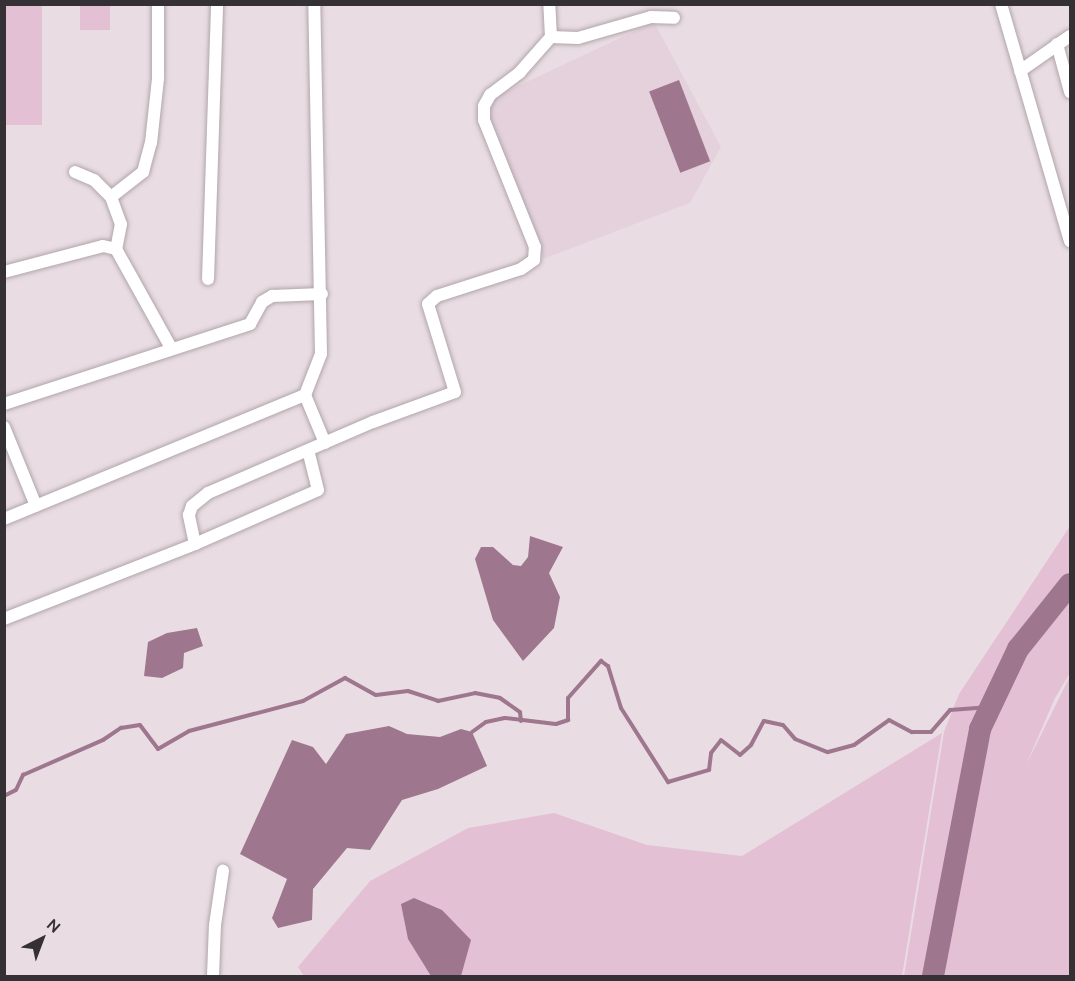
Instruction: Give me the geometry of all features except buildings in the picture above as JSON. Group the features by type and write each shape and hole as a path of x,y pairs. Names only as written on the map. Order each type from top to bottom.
{"street":[{"path":"111,198 143,172 151,143 159,79 158,4"},
{"path":"208,279 217,4"},
{"path":"314,4 322,294 321,354 305,394 325,443"},
{"path":"195,544 189,522 192,506 208,493 325,443 455,392 428,304 437,296 521,269 534,260 535,247 484,120 484,105 490,95 520,72 550,38 549,4"},
{"path":"1001,4 1071,241"},
{"path":"550,38 578,38 651,17 674,18"},
{"path":"1020,71 1071,36"},
{"path":"1057,44 1071,92"},
{"path":"75,172 94,180 111,198 121,224 116,249 171,348"},
{"path":"4,272 103,246 116,249"},
{"path":"4,404 250,324 262,302 272,296 322,294"},
{"path":"4,519 305,394"},
{"path":"4,427 36,506"},
{"path":"4,619 195,544 318,490 308,450"},
{"path":"213,976 215,925 223,871"}],"shaded area":[{"path":"4,5 42,5 42,125 4,125"},
{"path":"80,5 110,5 110,30 80,30"},
{"path":"654,22 721,147 690,203 543,259 478,105"},
{"path":"679,80 710,161 680,173 649,91"},
{"path":"1070,526 1070,673 1055,698 1026,765 1070,676 1070,976 904,976 944,732 959,694"},
{"path":"530,536 563,547 549,573 560,597 554,628 523,661 493,620 475,559 481,547 493,547 513,565 521,566 528,557"},
{"path":"197,628 203,646 184,653 183,668 162,678 144,676 148,642 167,633"},
{"path":"389,726 407,734 440,737 461,729 472,732 487,766 438,789 402,800 370,850 347,848 313,889 312,920 278,928 272,918 287,879 240,854 292,740 313,747 326,764 346,734"},
{"path":"942,733 902,976 304,976 298,967 370,881 468,828 554,813 647,845 742,856"},
{"path":"414,898 442,910 471,940 461,976 431,976 408,939 401,904"}],"waterway":[{"path":"933,976 980,729 1018,649 1070,584"},
{"path":"472,732 486,722 505,718 556,724 568,720 568,698 601,661 608,666 621,708 668,782 709,770 711,753 721,740 740,755 751,745 764,721 783,725 795,739 828,752 854,745 889,720 912,732 931,732 950,710 990,707"},
{"path":"4,796 16,790 23,775 103,740 121,728 140,725 158,749 189,731 303,701 345,678 376,695 408,691 438,701 475,693 500,698 520,712 521,721"}]}
